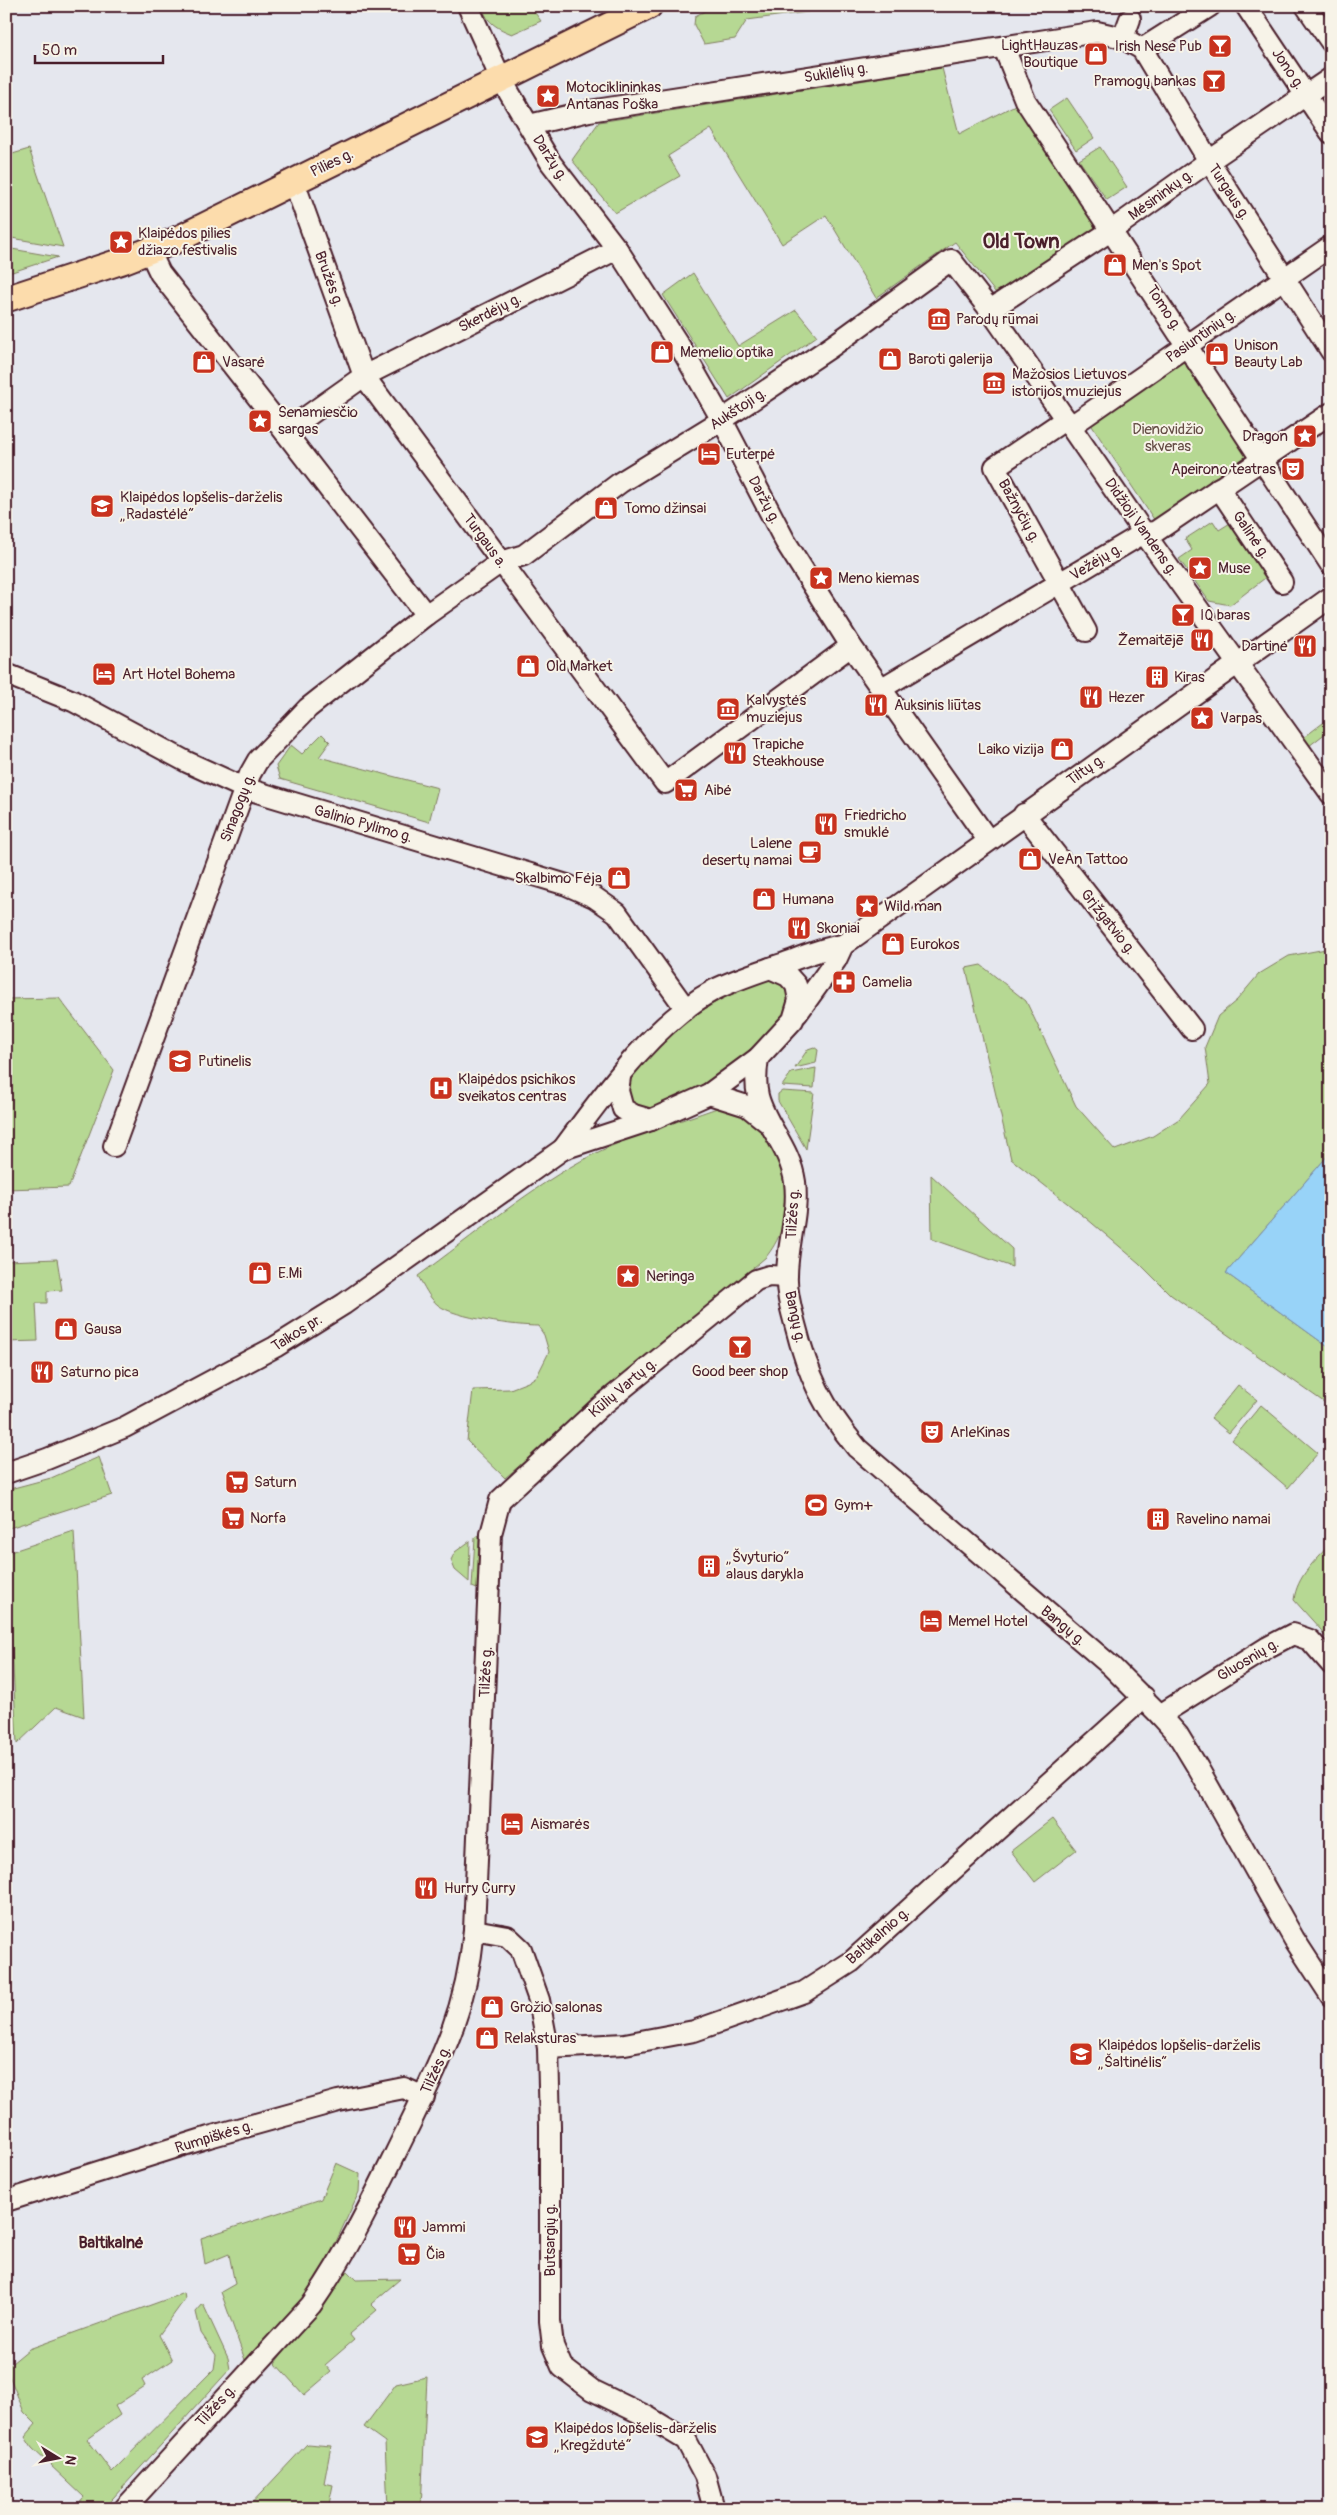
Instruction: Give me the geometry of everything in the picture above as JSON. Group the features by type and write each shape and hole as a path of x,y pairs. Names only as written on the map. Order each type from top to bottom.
{"main road":[{"name":"Pilies g.","path":"6,299 149,250 294,182 649,6"}],"street":[{"name":"Daržų g.","path":"468,6 501,79 551,163 617,250 682,350 722,420 785,540 851,646 988,840"},
{"path":"1142,49 1210,6"},
{"name":"Jono g.","path":"1246,6 1331,133"},
{"path":"1306,6 1331,42"},
{"path":"1123,38 1130,19"},
{"name":"Sukilėlių g.","path":"529,125 588,111 1004,48 1097,32 1123,38"},
{"name":"Turgaus g.","path":"1123,38 1142,49 1209,161 1331,351"},
{"name":"Tomo g.","path":"1004,48 1025,100 1331,565"},
{"name":"Mėsininkų g.","path":"990,310 1112,230 1331,78"},
{"name":"Bružės g.","path":"294,182 364,376"},
{"name":"Pasiuntinių g.","path":"1069,422 1188,345 1331,246"},
{"path":"149,250 160,273 426,615"},
{"name":"Skerdėjų g.","path":"364,376 617,250"},
{"name":"Didžioji Vandens g.","path":"950,260 990,310 1144,533 1331,794"},
{"name":"Aukštoji g.","path":"524,555 621,482 722,420 830,347 950,260"},
{"path":"285,432 364,376"},
{"name":"Turgaus a.","path":"364,376 665,783 851,646"},
{"name":"Vežėjų g.","path":"882,688 1144,533 1154,532 1331,413"},
{"name":"Bažnyčių g.","path":"1069,422 995,467 1086,631"},
{"name":"Galinė g.","path":"1219,488 1282,582"},
{"name":"Sinagogų g.","path":"114,1146 244,788 258,760 308,708 426,615 501,562 524,555"},
{"name":"Tiltų g.","path":"686,1009 713,991 826,948 843,945 1024,814 1331,597"},
{"name":"Galinio Pylimo g.","path":"6,674 73,701 186,762 244,788 568,885 594,897 617,913 686,1009"},
{"name":"Grįžgatvio g.","path":"1024,814 1192,1029"},
{"name":"Tiltų g.","path":"709,1094 758,1058 793,1020 836,960 843,945"},
{"path":"770,968 788,976 796,985 799,1000 793,1020"},
{"name":"Taikos pr.","path":"6,1473 47,1459 125,1427 275,1347 344,1304 563,1149 652,1036 686,1009"},
{"name":"Tilžės g.","path":"758,1058 756,1080 758,1097 787,1152 795,1181 796,1206 786,1277"},
{"path":"620,1077 618,1091 622,1109 651,1120"},
{"name":"Taikos pr.","path":"563,1149 651,1120 709,1094"},
{"name":"Tilžės g.","path":"709,1094 726,1097 747,1106 772,1126"},
{"name":"Kūlių Vartų g.","path":"492,1534 500,1500 600,1407 756,1280 769,1276 786,1277"},
{"name":"Bangų g.","path":"786,1277 791,1310 811,1378 826,1407 857,1448 1144,1697 1178,1735 1294,1939 1331,1996"},
{"name":"Tilžės g.","path":"124,2509 311,2305 347,2249 424,2097 450,2040 460,2013 472,1954 474,1930 492,1534"},
{"name":"Gluosnių g.","path":"1160,1715 1268,1647 1293,1634 1310,1640 1331,1664"},
{"name":"Baltikalnio g.","path":"548,2048 625,2044 694,2031 804,1992 828,1978 851,1962 1144,1697"},
{"name":"Butsargių g.","path":"474,1930 507,1936 521,1949 539,2000 548,2048 550,2321 553,2346 562,2366 592,2390 648,2417 686,2440 705,2476 714,2509"},
{"name":"Rumpiškės g.","path":"6,2201 209,2137 338,2101 404,2088 424,2097"}],"green space":[{"path":"489,6 530,6 541,21 512,34 498,28 487,18 483,9"},
{"path":"715,6 828,6 816,8 808,12 747,20 735,39 704,44 694,25 695,16"},
{"path":"942,68 959,134 1019,103 1100,228 1026,278 995,292 955,242 876,298 826,215 782,244 711,129 668,156 680,176 615,213 572,160 599,122"},
{"path":"1067,98 1094,138 1076,150 1049,110"},
{"path":"1100,147 1127,187 1107,200 1079,160"},
{"path":"29,149 63,247 6,237 6,156"},
{"path":"6,248 58,257 6,274"},
{"path":"693,273 738,346 796,310 817,336 729,399 663,295"},
{"name":"Dienovidžio skveras","path":"1182,360 1250,458 1155,521 1090,423"},
{"path":"1235,520 1269,575 1230,605 1209,601 1179,559 1192,550 1185,539 1213,521 1219,530"},
{"path":"1331,717 1331,729 1309,746 1303,738"},
{"path":"322,734 330,742 319,757 438,788 429,822 280,779 276,766 291,745 302,754"},
{"path":"1331,948 1331,1152 1226,1273 1331,1349 1331,1407 1171,1295 1139,1263 1086,1218 1011,1159 966,968 981,965 1026,1001 1076,1106 1115,1150 1153,1136 1179,1119 1210,1084 1205,1047 1218,1016 1237,1000 1259,974 1289,956"},
{"path":"772,979 779,979 791,992 790,1004 778,1024 764,1039 728,1069 689,1094 654,1108 646,1109 635,1105 629,1094 629,1082 632,1075 678,1028 694,1016 730,995"},
{"path":"59,998 114,1070 69,1187 6,1189 6,999"},
{"path":"814,1047 818,1050 816,1063 795,1068 808,1049"},
{"path":"816,1068 814,1088 782,1086 791,1073"},
{"path":"782,1091 814,1093 806,1149 778,1101 778,1094"},
{"path":"726,1107 746,1118 766,1138 775,1150 786,1174 788,1195 786,1214 777,1241 766,1257 505,1478 467,1441 473,1390 510,1389 528,1382 537,1376 549,1352 544,1335 538,1326 515,1325 486,1320 446,1310 432,1299 418,1276 525,1196 570,1167 622,1141 717,1108"},
{"path":"931,1175 1012,1249 1012,1267 932,1239"},
{"path":"57,1259 62,1290 47,1291 47,1303 36,1303 38,1341 6,1342 6,1261"},
{"path":"1238,1385 1257,1400 1229,1433 1211,1418"},
{"path":"1261,1405 1318,1453 1288,1488 1232,1440"},
{"path":"99,1457 112,1495 6,1529 6,1490 51,1478"},
{"path":"74,1531 84,1717 56,1707 17,1744 7,1553"},
{"path":"479,1535 477,1589 472,1587 475,1538"},
{"path":"470,1541 469,1582 455,1570 451,1560 455,1552"},
{"path":"1331,1543 1331,1645 1321,1630 1294,1600 1303,1576"},
{"path":"1052,1819 1076,1850 1035,1882 1011,1851"},
{"path":"336,2163 360,2174 359,2192 316,2285 245,2360 221,2292 235,2284 229,2254 205,2264 201,2238 321,2199"},
{"path":"345,2269 356,2280 400,2279 371,2304 377,2310 349,2334 354,2340 325,2365 331,2372 304,2395 275,2363"},
{"path":"184,2293 185,2299 159,2335 172,2360 142,2380 145,2386 115,2406 120,2415 87,2439 112,2472 214,2369 216,2355 201,2333 196,2312 203,2304 228,2358 230,2369 103,2509 73,2509 84,2497 32,2448 25,2437 36,2424 24,2412 6,2368 29,2349"},
{"path":"427,2377 421,2509 388,2509 385,2442 364,2427 396,2384"},
{"path":"307,2444 331,2446 324,2483 333,2485 328,2509 249,2509 248,2507"}],"water":[{"path":"1331,1152 1331,1349 1226,1273"}],"place":[{"name":"Irish Nese Pub","path":"1220,46"},
{"name":"LightHauzas Boutique","path":"1096,54"},
{"name":"Pramogų bankas","path":"1214,81"},
{"name":"Motociklininkas Antanas Poška","path":"548,96"},
{"name":"Klaipėdos pilies džiazo festivalis","path":"121,242"},
{"name":"Men's Spot","path":"1115,265"},
{"name":"Parodų rūmai","path":"939,319"},
{"name":"Memelio optika","path":"662,352"},
{"name":"Unison Beauty Lab","path":"1217,354"},
{"name":"Baroti galerija","path":"890,359"},
{"name":"Vasarė","path":"204,362"},
{"name":"Mažosios Lietuvos istorijos muziejus","path":"994,383"},
{"name":"Senamiesčio sargas","path":"260,421"},
{"name":"Dragon","path":"1305,436"},
{"name":"Euterpė","path":"709,454"},
{"name":"Apeirono teatras","path":"1293,469"},
{"name":"Klaipėdos lopšelis-darželis „Radastėlė“","path":"102,506"},
{"name":"Tomo džinsai","path":"606,508"},
{"name":"Muse","path":"1200,568"},
{"name":"Meno kiemas","path":"821,578"},
{"name":"IQ baras","path":"1183,615"},
{"name":"Žemaitējē","path":"1202,640"},
{"name":"Dartinė","path":"1305,646"},
{"name":"Old Market","path":"528,666"},
{"name":"Art Hotel Bohema","path":"104,674"},
{"name":"Kiras","path":"1157,677"},
{"name":"Hezer","path":"1091,697"},
{"name":"Auksinis liūtas","path":"876,705"},
{"name":"Kalvystės muziejus","path":"728,709"},
{"name":"Varpas","path":"1202,718"},
{"name":"Laiko vizija","path":"1062,749"},
{"name":"Trapiche Steakhouse","path":"735,753"},
{"name":"Aibė","path":"686,790"},
{"name":"Friedricho smuklė","path":"826,824"},
{"name":"Lalene desertų namai","path":"810,852"},
{"name":"VeAn Tattoo","path":"1030,859"},
{"name":"Skalbimo Fėja","path":"619,878"},
{"name":"Humana","path":"764,899"},
{"name":"Wild man","path":"867,906"},
{"name":"Skoniai","path":"799,928"},
{"name":"Eurokos","path":"893,944"},
{"name":"Camelia","path":"844,982"},
{"name":"Putinelis","path":"180,1061"},
{"name":"Klaipėdos psichikos sveikatos centras","path":"441,1088"},
{"name":"E.Mi","path":"260,1273"},
{"name":"Neringa","path":"628,1276"},
{"name":"Gausa","path":"66,1329"},
{"name":"Good beer shop","path":"740,1347"},
{"name":"Saturno pica","path":"42,1372"},
{"name":"ArleKinas","path":"932,1432"},
{"name":"Saturn","path":"237,1482"},
{"name":"Gym+","path":"816,1505"},
{"name":"Norfa","path":"233,1518"},
{"name":"Ravelino namai","path":"1158,1519"},
{"name":"„Švyturio“ alaus darykla","path":"709,1566"},
{"name":"Memel Hotel","path":"931,1621"},
{"name":"Aismarės","path":"512,1824"},
{"name":"Hurry Curry","path":"426,1888"},
{"name":"Grožio salonas","path":"492,2007"},
{"name":"Relaksturas","path":"487,2038"},
{"name":"Klaipėdos lopšelis-darželis „Šaltinėlis“","path":"1081,2054"},
{"name":"Jammi","path":"405,2227"},
{"name":"Čia","path":"409,2254"},
{"name":"Klaipėdos lopšelis-darželis „Kregždutė“","path":"537,2437"}],"district":[{"name":"Old Town","path":"1021,241"},
{"name":"Baltikalnė","path":"111,2243"}]}
